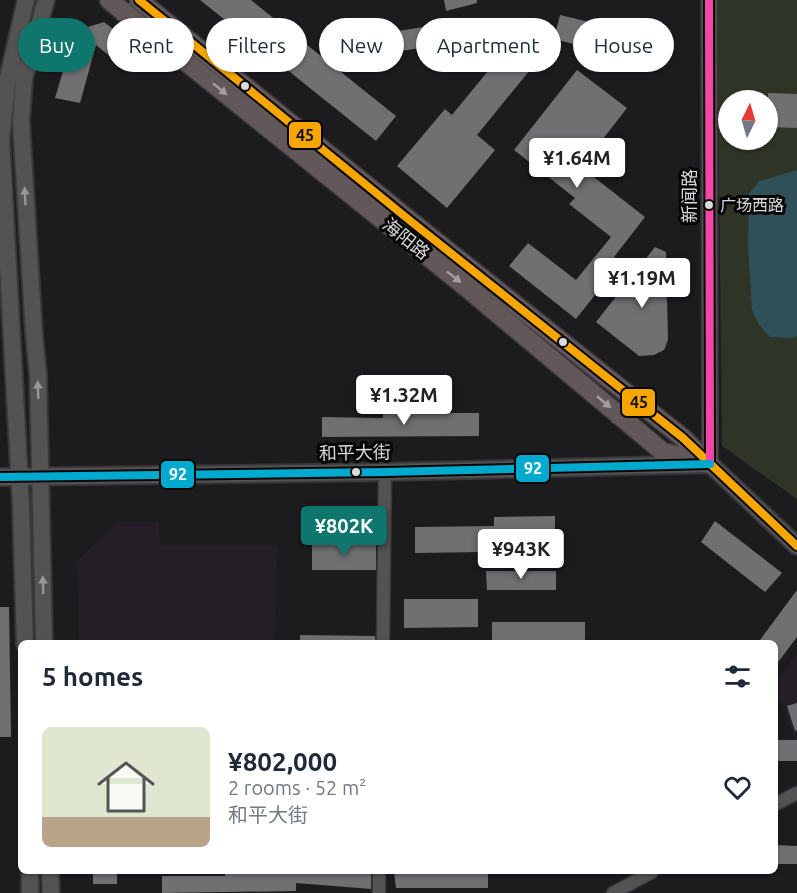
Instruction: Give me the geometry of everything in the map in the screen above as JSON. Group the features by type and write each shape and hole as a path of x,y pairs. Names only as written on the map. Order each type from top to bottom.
{"main road":[{"path":"25,640 20,477 1,140 8,78 26,0"},
{"path":"44,640 38,374 21,121 24,78 46,0"},
{"name":"海阳路","path":"109,0 467,288 663,452 710,464"},
{"name":"海阳路","path":"139,0 416,226 683,438 797,546"},
{"name":"和平大街","path":"0,477 385,472 710,464"},
{"path":"30,874 30,893"},
{"path":"50,874 51,893"}],"street":[{"name":"新闻路","path":"709,0 710,464"},
{"path":"383,640 385,472"},
{"path":"778,803 797,793"},
{"path":"379,874 379,893"},
{"path":"613,893 648,874"}],"path":[{"path":"119,18 133,0"},
{"path":"612,423 638,389"}],"shaded area":[{"path":"118,522 159,522 160,545 277,545 275,640 79,640 77,561"},
{"path":"797,653 797,745 782,704 778,700 778,677"}],"green space":[{"path":"717,0 797,0 797,499 722,446 719,150 778,150 778,90 718,90"}],"water":[{"path":"797,170 797,336 770,337 759,325 752,310 748,244 749,194 759,181"}],"building":[{"path":"200,0 251,0 274,18 222,18"},
{"path":"444,0 477,0 477,3 446,11"},
{"path":"560,15 573,18 573,44 561,41"},
{"path":"104,22 107,24 107,54 96,45 95,49 95,25"},
{"path":"416,28 416,49 404,51 404,30"},
{"path":"307,45 319,54 319,72 341,72 396,116 376,141 290,72 307,72"},
{"path":"63,72 89,72 80,103 55,98"},
{"path":"487,72 528,72 477,135 495,150 447,208 397,166 445,109 452,115"},
{"path":"575,72 580,72 627,108 581,167 645,217 614,257 621,262 576,319 509,266 528,243 576,280 611,237 569,204 575,198 514,150"},
{"path":"778,93 797,94 797,128 778,127"},
{"path":"655,247 666,252 668,340 664,350 654,355 639,356 596,322"},
{"path":"383,413 479,413 479,436 322,437 322,417 383,418"},
{"path":"555,516 555,537 486,537 486,552 415,553 415,527 494,526 494,517"},
{"path":"715,521 782,573 765,592 701,542"},
{"path":"312,543 376,544 376,570 312,570"},
{"path":"486,571 556,571 556,590 487,590"},
{"path":"797,590 797,637 778,662 778,640 760,640"},
{"path":"404,599 478,599 478,627 404,628"},
{"path":"0,607 9,607 11,737 0,737"},
{"path":"492,622 585,622 585,640 492,640"},
{"path":"300,635 375,636 375,640 300,640"},
{"path":"797,703 797,730 795,731 787,706"},
{"path":"778,740 797,740 797,761 778,761"},
{"path":"778,845 797,846 797,864 778,864"},
{"path":"93,874 117,874 117,884 93,884"},
{"path":"225,874 371,874 371,889 296,883 296,891 162,893 162,876 225,876"},
{"path":"394,874 488,874 488,888 396,888"}],"transit line":[{"name":"45","path":"139,0 408,219 683,438 797,546"},
{"path":"709,0 710,464"},
{"name":"92","path":"0,477 385,472 710,464"}],"place":[{"name":"广场西路","path":"709,205"}]}
